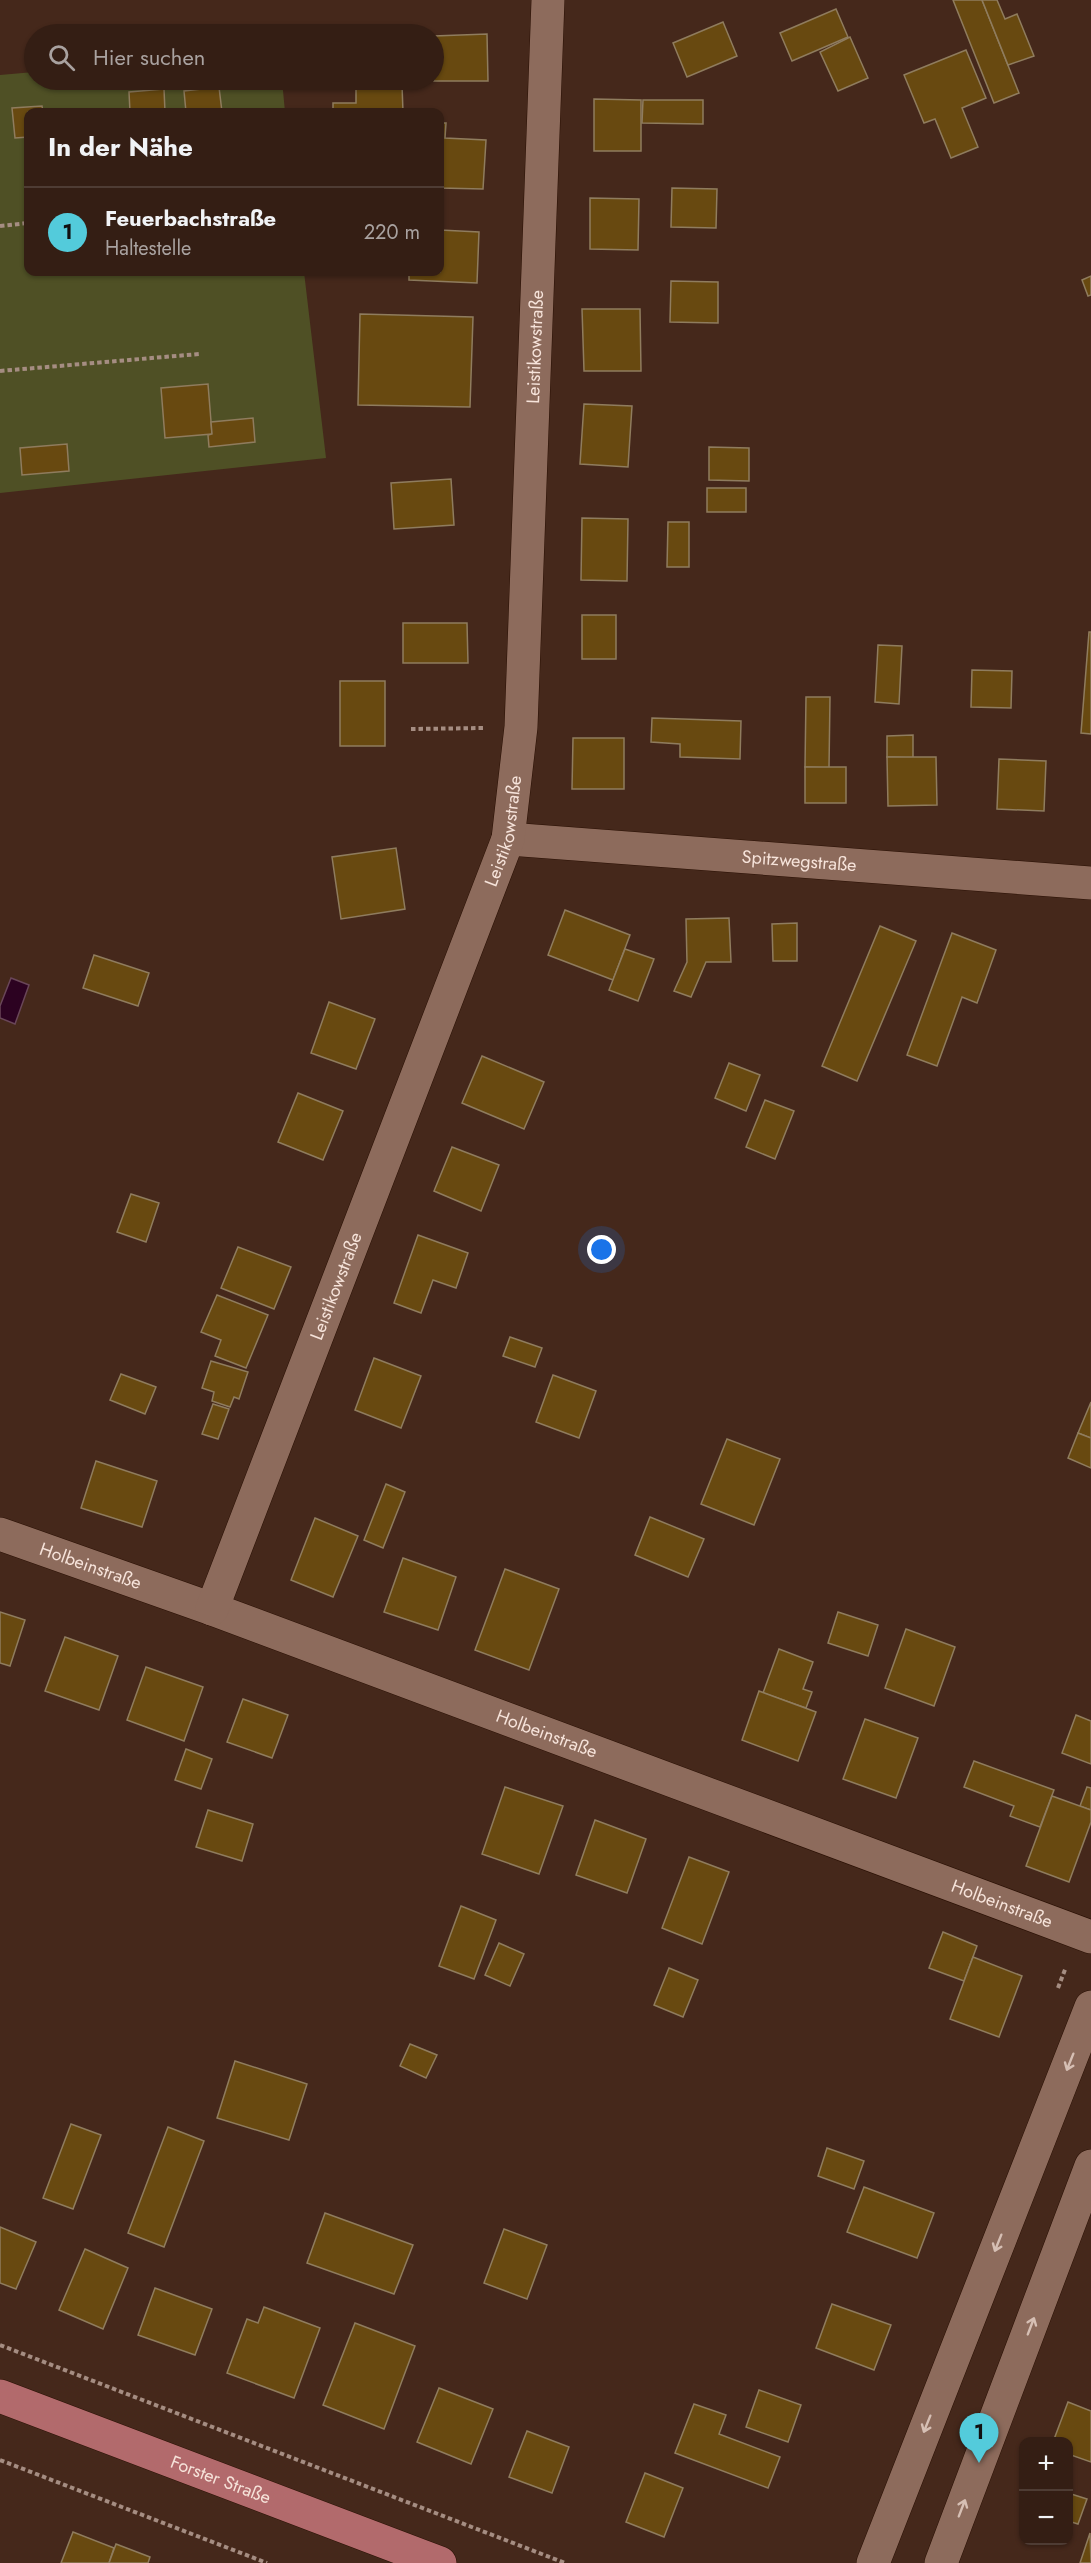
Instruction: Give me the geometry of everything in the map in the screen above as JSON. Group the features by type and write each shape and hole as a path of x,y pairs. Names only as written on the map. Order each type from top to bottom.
{"main road":[{"name":"Forster Straße","path":"0,2396 441,2563"}],"street":[{"name":"Leistikowstraße","path":"212,1610 508,839 520,727 548,0"},
{"name":"Spitzwegstraße","path":"508,839 1091,883"},
{"name":"Holbeinstraße","path":"0,1534 212,1610 1091,1937"},
{"path":"873,2563 1091,2007"},
{"path":"941,2563 1091,2166"}],"path":[{"path":"0,226 24,223"},
{"path":"0,372 199,354"},
{"path":"411,729 520,727"},
{"path":"0,2345 563,2563"},
{"path":"0,2460 267,2563"}],"shaded area":[{"path":"24,73 24,90 283,90 285,108 24,108 24,276 304,276 326,458 0,493 0,75"},
{"path":"11,978 29,985 15,1024 0,1018 0,1006"}],"building":[{"path":"953,0 982,0 1019,93 994,103"},
{"path":"982,0 997,0 1005,19 1017,14 1034,56 1008,65"},
{"path":"836,9 848,37 792,61 780,33"},
{"path":"723,22 737,56 687,77 673,43"},
{"path":"487,34 488,81 444,81 444,36"},
{"path":"850,37 868,78 838,91 820,52"},
{"path":"966,50 986,98 962,108 978,147 951,158 935,119 924,123 904,75"},
{"path":"164,90 165,108 130,108 129,92"},
{"path":"219,90 222,108 186,108 184,91"},
{"path":"356,90 402,90 403,108 333,108 333,103 356,103"},
{"path":"594,99 641,100 641,151 594,151"},
{"path":"643,100 703,100 703,124 642,123"},
{"path":"42,106 42,108 24,108 24,137 15,138 12,108"},
{"path":"444,123 446,123 445,138 486,140 483,189 444,188"},
{"path":"672,188 717,189 716,228 671,227"},
{"path":"590,198 639,199 638,250 590,249"},
{"path":"444,230 479,232 477,283 409,280 409,276 444,276"},
{"path":"1091,276 1091,295 1088,296 1082,280"},
{"path":"671,281 718,282 718,323 670,322"},
{"path":"582,309 640,309 641,371 584,371"},
{"path":"360,314 473,317 470,407 358,405"},
{"path":"208,384 212,434 165,438 161,388"},
{"path":"584,404 632,406 628,467 580,464"},
{"path":"253,418 255,442 209,447 208,435 212,434 211,422"},
{"path":"67,444 69,471 22,475 20,448"},
{"path":"709,447 749,448 749,481 709,480"},
{"path":"451,479 454,525 394,529 391,483"},
{"path":"707,488 746,488 746,512 707,512"},
{"path":"582,518 628,519 627,581 581,580"},
{"path":"668,522 689,522 689,567 667,567"},
{"path":"582,615 616,615 616,659 582,659"},
{"path":"403,623 467,623 468,663 403,663"},
{"path":"1089,632 1091,632 1091,734 1081,733"},
{"path":"878,645 902,646 899,704 875,702"},
{"path":"972,670 1012,671 1011,708 971,707"},
{"path":"340,681 385,681 385,746 340,746"},
{"path":"806,697 830,697 829,768 805,767"},
{"path":"652,718 741,721 740,759 680,757 680,744 651,742"},
{"path":"913,735 913,758 887,757 887,736"},
{"path":"573,738 624,738 624,789 572,789"},
{"path":"887,757 936,757 937,805 888,806"},
{"path":"999,759 1046,761 1044,811 997,809"},
{"path":"805,767 846,767 846,803 805,803"},
{"path":"396,848 405,909 341,919 332,857"},
{"path":"565,910 630,935 613,980 548,955"},
{"path":"729,918 731,962 706,962 691,997 674,991 687,962 686,919"},
{"path":"797,923 797,961 773,961 772,924"},
{"path":"880,926 916,941 857,1081 822,1066"},
{"path":"952,933 996,950 977,1003 962,997 937,1066 907,1055"},
{"path":"625,949 654,959 638,1001 609,990"},
{"path":"94,955 149,973 138,1006 83,988"},
{"path":"329,1002 375,1019 356,1069 311,1053"},
{"path":"482,1056 544,1082 524,1129 462,1103"},
{"path":"729,1063 760,1075 746,1111 715,1098"},
{"path":"298,1093 343,1111 323,1160 278,1142"},
{"path":"765,1100 794,1111 775,1159 746,1147"},
{"path":"452,1147 499,1165 481,1211 434,1191"},
{"path":"131,1194 159,1203 146,1242 117,1232"},
{"path":"418,1235 468,1253 456,1288 433,1280 421,1313 394,1303"},
{"path":"238,1247 291,1267 274,1309 221,1288"},
{"path":"217,1295 268,1315 246,1368 215,1356 221,1340 201,1332"},
{"path":"510,1337 542,1348 535,1367 503,1356"},
{"path":"374,1358 421,1376 401,1428 355,1410"},
{"path":"211,1361 248,1372 239,1399 234,1397 230,1407 212,1401 214,1392 202,1388"},
{"path":"121,1374 156,1387 145,1414 110,1400"},
{"path":"553,1375 596,1391 579,1438 536,1422"},
{"path":"1091,1402 1091,1438 1078,1433"},
{"path":"213,1404 229,1409 218,1439 202,1434"},
{"path":"1078,1433 1091,1438 1091,1468 1068,1458"},
{"path":"727,1439 780,1459 754,1525 701,1504"},
{"path":"96,1461 157,1481 142,1527 81,1508"},
{"path":"386,1484 405,1492 383,1548 364,1540"},
{"path":"650,1517 704,1539 688,1577 635,1555"},
{"path":"315,1518 358,1536 333,1597 291,1580"},
{"path":"403,1558 456,1577 438,1630 384,1612"},
{"path":"505,1569 559,1589 529,1670 475,1650"},
{"path":"0,1612 25,1620 10,1666 0,1663"},
{"path":"838,1612 878,1625 868,1656 828,1643"},
{"path":"906,1629 955,1647 934,1706 885,1688"},
{"path":"65,1637 118,1656 99,1710 45,1691"},
{"path":"779,1649 813,1662 803,1689 812,1692 806,1708 763,1693"},
{"path":"146,1667 203,1687 184,1741 127,1720"},
{"path":"759,1691 816,1712 798,1761 742,1740"},
{"path":"243,1699 288,1715 272,1758 227,1742"},
{"path":"1076,1715 1091,1721 1091,1764 1062,1753"},
{"path":"865,1719 918,1738 896,1798 843,1779"},
{"path":"186,1749 212,1759 201,1789 175,1780"},
{"path":"974,1761 1054,1790 1040,1827 1010,1816 1014,1806 964,1787"},
{"path":"505,1787 563,1806 539,1874 482,1854"},
{"path":"1087,1787 1091,1788 1091,1810 1080,1806"},
{"path":"1052,1796 1091,1810 1091,1822 1069,1882 1026,1866"},
{"path":"208,1810 253,1824 242,1861 196,1847"},
{"path":"595,1820 646,1839 627,1893 576,1875"},
{"path":"689,1857 729,1872 702,1944 662,1928"},
{"path":"461,1906 496,1920 474,1979 439,1966"},
{"path":"943,1932 977,1946 964,1981 929,1968"},
{"path":"499,1943 524,1954 510,1986 485,1975"},
{"path":"973,1957 1022,1976 999,2037 950,2019"},
{"path":"669,1968 698,1980 683,2017 654,2005"},
{"path":"410,2044 437,2055 426,2078 400,2066"},
{"path":"235,2061 307,2084 289,2140 217,2118"},
{"path":"71,2124 101,2135 73,2209 43,2198"},
{"path":"168,2127 204,2141 164,2247 128,2233"},
{"path":"827,2148 864,2161 854,2189 818,2176"},
{"path":"864,2187 934,2213 917,2258 847,2232"},
{"path":"325,2213 413,2245 394,2294 307,2263"},
{"path":"0,2227 36,2242 16,2289 0,2283"},
{"path":"504,2229 547,2245 527,2299 484,2283"},
{"path":"85,2249 128,2268 103,2329 59,2310"},
{"path":"155,2288 212,2309 195,2355 138,2335"},
{"path":"832,2304 891,2325 874,2370 816,2348"},
{"path":"264,2307 320,2328 294,2398 227,2373 247,2319 258,2323"},
{"path":"355,2323 415,2346 384,2429 323,2405"},
{"path":"439,2388 493,2409 471,2464 417,2442"},
{"path":"759,2390 801,2405 788,2442 746,2427"},
{"path":"1068,2402 1091,2411 1091,2462 1073,2456 1073,2437 1055,2437"},
{"path":"694,2404 726,2415 719,2434 780,2457 768,2488 675,2453"},
{"path":"527,2431 569,2447 552,2493 509,2477"},
{"path":"645,2473 683,2488 664,2537 626,2522"},
{"path":"1073,2495 1087,2499 1078,2524 1073,2522"},
{"path":"73,2532 114,2548 109,2563 61,2563"},
{"path":"1090,2533 1091,2563 1080,2563"},
{"path":"116,2544 150,2557 148,2563 109,2563"}],"place":[{"name":"Feuerbachstraße","path":"979,2463"}]}
